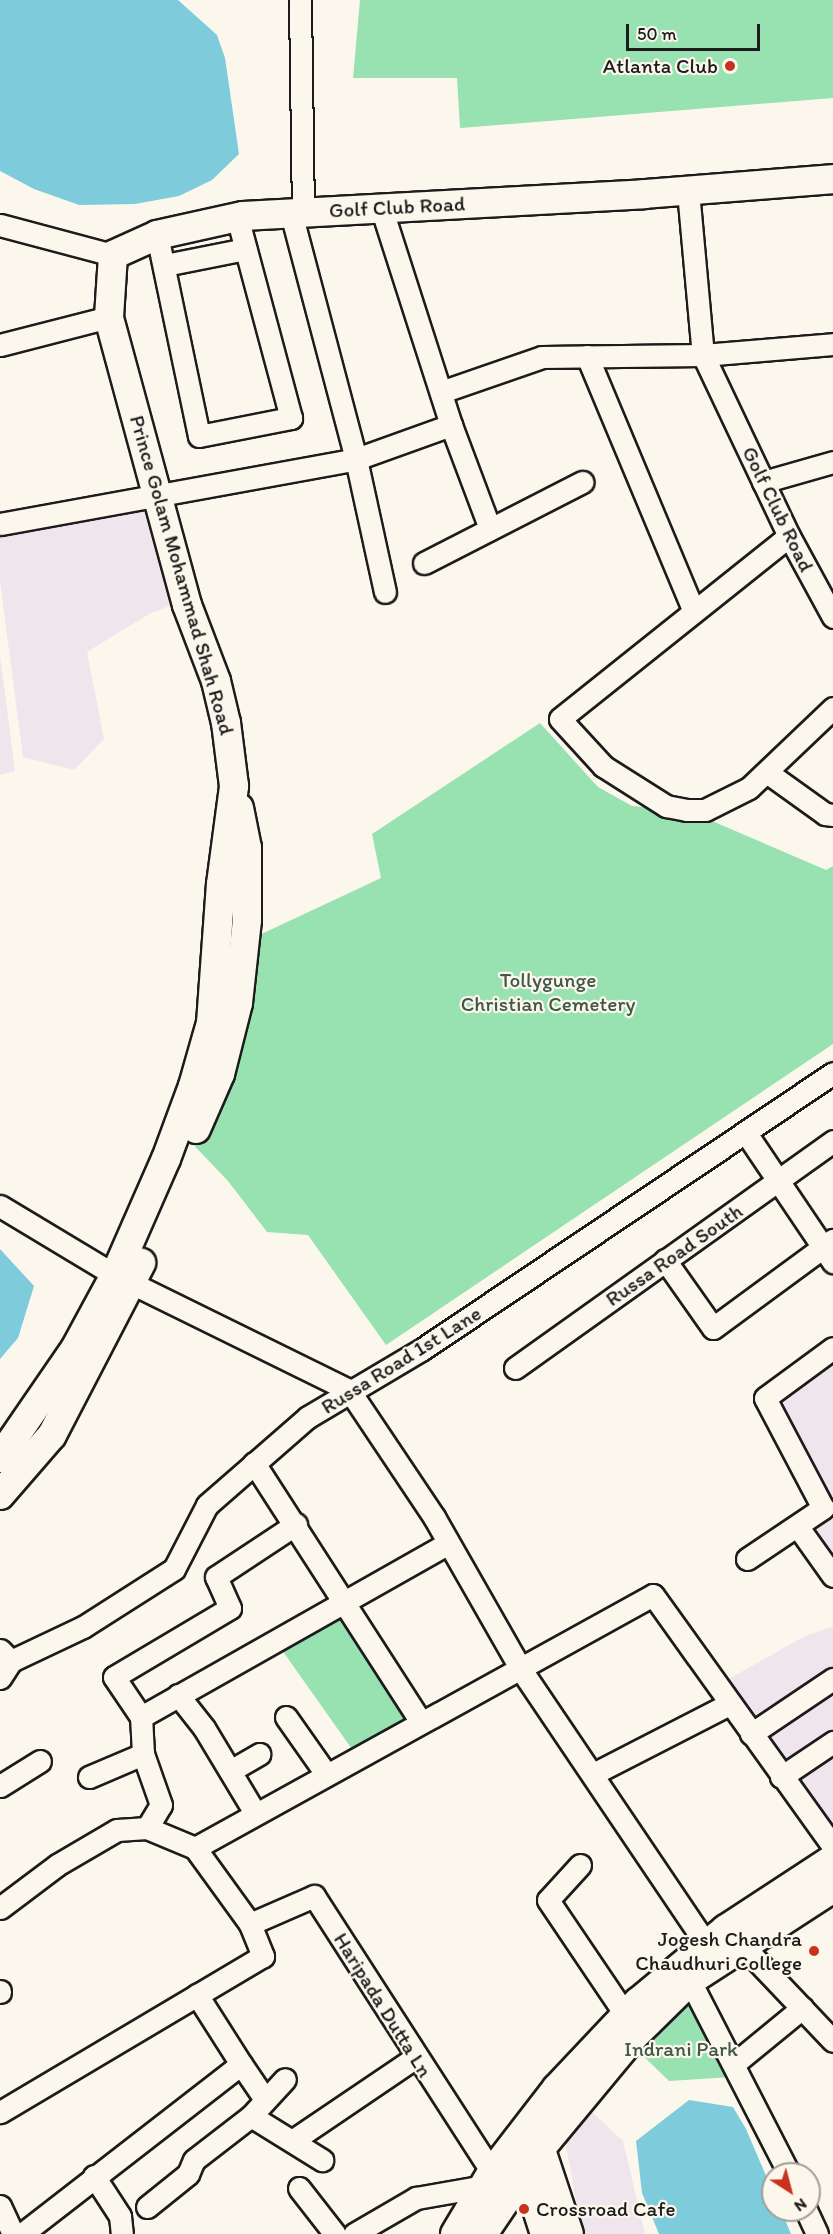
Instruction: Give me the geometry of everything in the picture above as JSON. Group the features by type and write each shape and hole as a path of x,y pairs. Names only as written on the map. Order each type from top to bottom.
{"street":[{"path":"300,0 297,212 385,592"},
{"name":"Golf Club Road","path":"113,255 157,235 237,217 688,190 833,178"},
{"name":"Golf Club Road","path":"688,190 703,355 789,536 830,605"},
{"path":"381,207 451,426 490,530"},
{"path":"157,235 199,436 291,418 237,217"},
{"path":"0,225 113,255"},
{"path":"165,265 245,249"},
{"name":"Prince Golam Mohammad Shah Road","path":"113,255 109,317 187,605 216,681 247,848 247,920 238,1004 220,1074 124,1278"},
{"path":"0,345 109,317"},
{"path":"441,392 542,357 703,355 833,344"},
{"path":"587,356 694,612"},
{"path":"0,524 356,459 451,426"},
{"path":"763,482 833,462"},
{"path":"424,563 582,482"},
{"path":"789,536 560,719 603,766 666,806 705,810 723,803 768,773 833,708"},
{"path":"768,773 825,814 833,815"},
{"name":"Russa Road 1st Lane","path":"4,1663 83,1627 174,1569 207,1505 308,1418 349,1390 421,1350 833,1073"},
{"path":"665,1260 713,1328 830,1249 746,1133"},
{"name":"Russa Road South","path":"515,1368 833,1141"},
{"path":"0,1206 124,1278 349,1390 397,1457 520,1668 707,1945"},
{"path":"0,1458 124,1278"},
{"path":"0,1495 52,1436 124,1278"},
{"path":"747,1559 798,1527 823,1508 765,1398 833,1348"},
{"path":"254,1463 296,1524 421,1722"},
{"path":"147,1828 161,1805 143,1754 141,1717 114,1677 231,1608 216,1577 296,1524"},
{"path":"798,1527 833,1576"},
{"path":"141,1717 448,1543"},
{"path":"195,1848 653,1595 833,1846"},
{"path":"751,1734 833,1679"},
{"path":"178,1695 230,1771 255,1814"},
{"path":"592,1774 729,1704"},
{"path":"286,1717 326,1774"},
{"path":"782,1777 833,1742"},
{"path":"89,1778 143,1754"},
{"path":"230,1771 260,1754"},
{"path":"0,1786 40,1761"},
{"path":"0,1908 57,1865 117,1830 147,1828 195,1848 250,1924 263,1956 2,2105"},
{"path":"483,2234 528,2146 625,2014 707,1945 769,1898 833,1859"},
{"path":"579,1865 548,1900 625,2014"},
{"path":"455,2234 488,2179 528,2146 690,1981 742,1945 833,1888"},
{"name":"Haripada Dutta Ln","path":"250,1924 314,1896 416,2056 488,2179"},
{"path":"742,1945 833,2041"},
{"path":"690,1981 735,2063 783,2162"},
{"path":"197,1995 264,2098"},
{"path":"735,2063 802,2008"},
{"path":"292,2141 416,2056"},
{"path":"22,2234 241,2064"},
{"path":"147,2207 189,2174 194,2160 251,2116 264,2098 285,2079"},
{"path":"251,2116 322,2160"},
{"path":"528,2146 545,2234"},
{"path":"528,2146 569,2234"},
{"path":"94,2176 120,2216 118,2232"},
{"path":"354,2234 416,2198 488,2179"},
{"path":"299,2188 335,2234"},
{"path":"0,2206 13,2234"}],"shaded area":[{"path":"153,501 180,602 149,614 87,652 104,739 74,770 23,757 0,581 0,527"},
{"path":"0,655 15,771 0,775"},
{"path":"833,1357 833,1557 807,1519 823,1508 772,1398"},
{"path":"833,1626 833,1843 720,1684 803,1637"},
{"path":"571,2092 623,2141 645,2234 582,2234 563,2129"}],"green space":[{"path":"360,0 833,0 833,98 460,128 457,78 353,78"},
{"name":"Tollygunge Christian Cemetery","path":"540,723 598,787 632,806 691,812 826,870 833,866 833,1044 386,1345 308,1235 267,1232 228,1181 186,1137 240,944 381,878 372,834"},
{"path":"343,1606 415,1721 354,1752 277,1643"},
{"name":"Indrani Park","path":"689,1991 731,2077 669,2081 636,2049"}],"water":[{"path":"0,0 178,0 217,35 225,58 239,154 212,180 179,196 135,204 79,205 34,189 0,171"},
{"path":"0,1249 34,1286 18,1338 0,1359"},
{"path":"689,2100 733,2107 746,2129 761,2164 761,2222 786,2222 791,2234 659,2234 642,2193 636,2141"}],"place":[{"name":"Atlanta Club","path":"730,66"},
{"name":"Jogesh Chandra Chaudhuri College","path":"814,1951"},
{"name":"Crossroad Cafe","path":"524,2209"}]}
